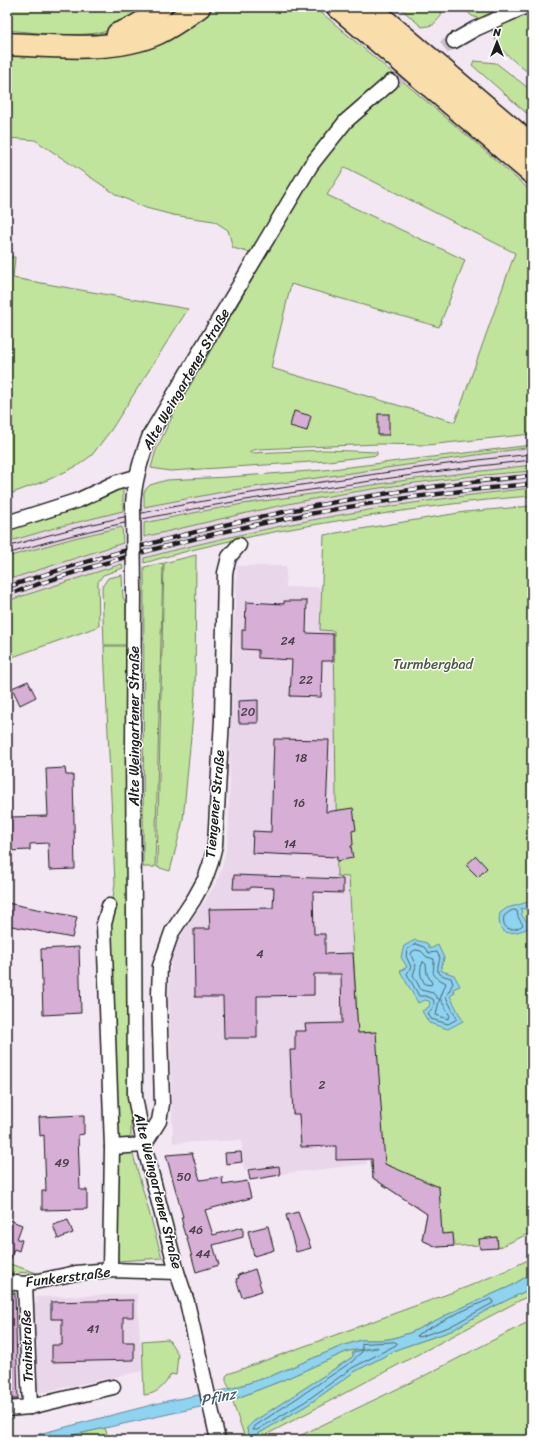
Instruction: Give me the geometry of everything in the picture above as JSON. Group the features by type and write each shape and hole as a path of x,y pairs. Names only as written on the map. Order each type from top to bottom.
{"highway":[{"path":"7,36 76,38 115,35 134,28 144,22 160,7"},
{"path":"7,44 86,46 126,43 157,33 172,26 200,7"},
{"path":"321,7 408,67"},
{"path":"338,7 532,173"},
{"path":"369,7 532,146"}],"street":[{"path":"454,41 475,29 524,7"},
{"name":"Alte Weingartener Straße","path":"218,1440 187,1302 177,1272 144,1146 135,1097 133,505 136,478 140,459 150,435 310,165 346,120 391,82"},
{"path":"7,523 79,500 115,483 136,478"},
{"name":"Tiengener Straße","path":"144,1146 159,1121 162,1104 159,994 160,966 172,932 205,879 215,845 222,719 225,573 228,557 239,545"},
{"path":"109,906 104,924 112,1147 110,1270"},
{"path":"112,1147 144,1146"},
{"name":"Funkerstraße","path":"7,1282 25,1284 76,1273 110,1270 177,1272"},
{"name":"Trainstraße","path":"25,1284 30,1407"},
{"path":"7,1409 30,1407 113,1387"}],"shaded area":[{"path":"532,447 532,465 407,480 198,512 114,528 7,557 7,542 109,514 233,490"},
{"path":"532,471 532,488 484,493 362,510 235,535 152,555 7,601 7,580 144,537 324,497 391,487"},
{"path":"237,566 286,566 286,587 321,587 320,629 334,630 337,876 349,877 367,1164 280,1174 279,1165 244,1170 241,1140 173,1143 169,997 170,974 172,960 178,942 187,925 216,883 222,868 228,841"},
{"path":"137,1294 142,1371 34,1394 32,1303 37,1303 36,1297"}],"green space":[{"path":"7,7 153,7 129,23 109,31 80,34 50,34 7,30"},
{"path":"211,7 310,7 324,15 532,192 532,434 427,445 379,444 258,449 250,451 250,453 326,450 377,452 377,455 328,461 170,471 151,468 156,450 174,413 273,244 306,183 386,78 347,111 316,148 251,253 233,248 228,230 214,221 173,215 146,208 117,195 35,140 7,138 7,48 64,51 190,21","holes":["345,167 515,253 455,422 271,368 291,284 439,327 465,260 327,195"]},
{"path":"399,7 439,7 442,15 433,25 422,27"},
{"path":"462,7 511,7 480,19 472,16"},
{"path":"532,11 532,75 503,51 492,32 496,27"},
{"path":"474,61 496,63 532,91 532,118 472,65"},
{"path":"7,257 15,257 13,278 188,309 111,430 92,455 77,466 50,479 7,495"},
{"path":"532,445 532,447 233,490 144,507 144,492 146,489 150,485 167,480 324,470"},
{"path":"532,465 532,471 428,481 324,497 144,537 144,523 198,512 407,480"},
{"path":"123,488 123,511 58,527 7,542 7,527 102,493"},
{"path":"532,488 532,496 448,505 308,526 225,542 144,563 144,558 288,525 385,507"},
{"name":"Turmbergbad","path":"532,506 532,1232 498,1248 480,1245 437,1247 422,1240 427,1214 373,1178 358,1038 349,877 337,876 334,631 320,630 324,535 465,512"},
{"path":"122,527 123,543 7,580 7,557 74,538"},
{"path":"196,555 195,694 183,820 170,871 157,867 164,563"},
{"path":"163,563 155,867 143,867 144,567"},
{"path":"122,564 123,568 103,575 98,582 99,625 97,627 7,659 7,601"},
{"path":"122,575 123,598 126,602 127,645 104,645 102,587 108,578"},
{"path":"104,646 127,646 131,1141 117,1142 109,927 115,883"},
{"path":"116,1151 132,1151 162,1258 118,1261"},
{"path":"532,1258 532,1273 511,1286 412,1332 382,1340 361,1340 342,1346 271,1376 230,1389 226,1381 226,1376 228,1374 467,1287"},
{"path":"7,1263 37,1273 7,1272"},
{"path":"532,1288 532,1294 258,1439 256,1436 245,1438 232,1400 281,1381 348,1351 378,1346 378,1348 353,1352 353,1356 351,1358 253,1422 247,1428 248,1434 258,1434 309,1404 354,1372 398,1349 451,1331 485,1311"},
{"path":"532,1320 532,1440 291,1440 422,1377"},
{"path":"168,1339 178,1354 176,1375 171,1374 166,1382 157,1391 144,1395 142,1341"},
{"path":"105,1428 109,1440 57,1440 64,1437"}],"water":[{"path":"532,901 532,915 528,910 521,908 522,916 532,927 514,933 508,933 501,928 499,922 500,913 507,908"},
{"path":"415,940 427,943 430,949 438,945 444,958 441,969 442,971 454,975 460,986 453,989 455,993 450,996 463,1021 448,1029 429,1023 422,1011 429,1007 429,1001 425,1000 418,1003 400,971 407,967 401,957 404,946"},
{"name":"Pfinz","path":"532,1273 532,1288 485,1311 451,1331 398,1349 354,1372 309,1404 258,1434 251,1436 248,1434 247,1428 253,1422 351,1358 353,1356 353,1352 378,1347 348,1351 281,1381 232,1400 64,1437 57,1440 7,1440 31,1436 167,1401 230,1389 271,1376 342,1346 361,1340 382,1340 394,1338 412,1332 511,1286"}],"building":[{"path":"294,411 311,416 307,431 290,426"},
{"path":"378,414 389,414 389,435 378,435"},
{"path":"284,601 307,601 306,633 333,634 333,661 322,661 321,697 290,696 292,660 258,658 258,650 242,649 242,630 245,630 246,602 284,604"},
{"path":"28,681 36,697 20,705 12,688"},
{"path":"258,700 258,723 239,723 238,701"},
{"path":"274,739 329,740 326,812 353,808 356,830 352,831 353,845 351,846 353,858 337,861 337,857 252,853 253,831 271,832"},
{"path":"65,768 66,775 73,775 75,869 49,870 48,843 30,844 30,850 7,851 7,823 9,823 9,817 48,816 46,769"},
{"path":"476,856 487,868 478,877 466,865"},
{"path":"234,875 343,879 343,893 313,892 314,934 325,934 325,954 353,953 358,1033 376,1032 385,1164 439,1187 442,1234 453,1233 454,1246 437,1247 422,1240 427,1214 373,1178 372,1159 336,1160 336,1146 301,1147 299,1114 293,1114 290,1050 295,1050 295,1031 306,1031 305,1024 342,1023 341,974 314,974 314,995 257,996 257,1038 224,1038 223,997 195,997 194,929 210,929 209,909 273,908 274,888 251,887 250,889 233,889"},
{"path":"7,903 77,917 72,938 7,925"},
{"path":"79,947 81,1013 43,1015 41,949"},
{"path":"84,1115 84,1134 78,1135 80,1190 87,1190 87,1209 42,1210 42,1191 46,1191 44,1135 40,1136 39,1117"},
{"path":"241,1152 242,1162 226,1164 225,1153"},
{"path":"192,1153 200,1180 222,1177 223,1185 247,1181 251,1198 205,1210 213,1235 243,1227 243,1237 213,1245 219,1265 196,1272 182,1225 181,1217 183,1217 166,1155"},
{"path":"279,1166 280,1175 250,1180 248,1170"},
{"path":"298,1212 311,1248 296,1252 286,1215"},
{"path":"7,1219 22,1225 17,1239 22,1240 19,1251 14,1249 9,1263 7,1263"},
{"path":"68,1220 73,1233 58,1239 53,1225"},
{"path":"268,1226 274,1250 254,1256 248,1231"},
{"path":"497,1237 498,1248 480,1249 479,1239"},
{"path":"255,1269 262,1291 242,1297 236,1279 239,1278 238,1275"},
{"path":"7,1293 15,1293 18,1399 7,1399"},
{"path":"133,1300 133,1317 123,1317 123,1342 134,1342 134,1360 52,1362 52,1345 62,1345 62,1319 51,1319 51,1302"}],"tunnel":[{"path":"391,82 454,41"}],"tram line":[{"path":"7,547 92,524 219,498 418,468 532,454"},
{"path":"7,554 89,531 171,513 410,475 532,460"}],"railway":[{"path":"7,587 71,566 136,548 266,516 398,492 532,476"},
{"path":"7,595 135,554 200,537 266,523 398,499 532,484"}]}
